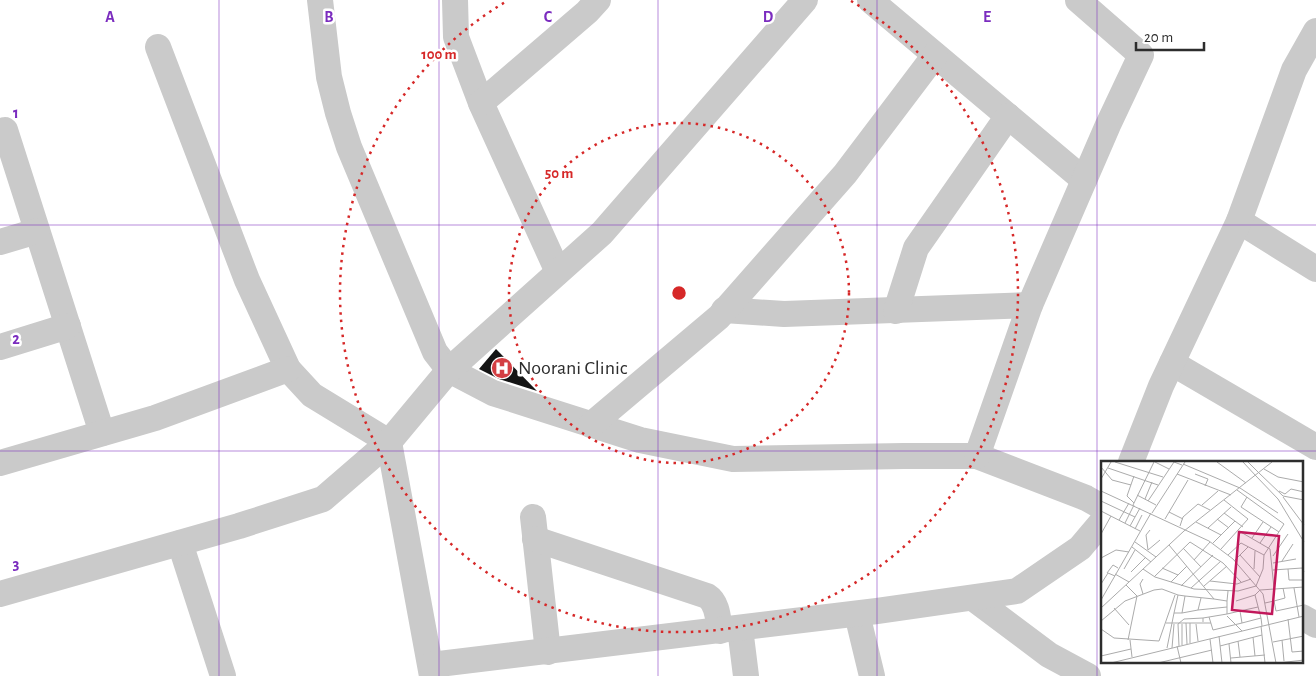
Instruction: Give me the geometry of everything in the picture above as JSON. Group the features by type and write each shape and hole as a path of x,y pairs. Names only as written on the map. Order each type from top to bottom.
{"street":[{"path":"320,0 329,77 349,147 435,352 449,370 493,393 640,440 733,459 977,456 1086,498 1101,506"},
{"path":"455,0 456,37 481,103 558,272"},
{"path":"481,103 587,12 598,0"},
{"path":"0,594 239,526 323,499 388,442 449,370 602,233 805,0"},
{"path":"870,0 1084,180"},
{"path":"977,456 1030,305 1141,54 1078,0"},
{"path":"1131,461 1172,363 1239,221 1294,70 1316,32"},
{"path":"158,47 247,280 288,369 312,395 388,442 431,671 548,652 857,614 1017,591 1080,548 1101,523"},
{"path":"592,425 724,310 845,174 936,55"},
{"path":"896,311 916,248 1008,116"},
{"path":"2,126 38,231 102,433"},
{"path":"1239,221 1316,269"},
{"path":"0,242 38,231"},
{"path":"724,310 784,314 1030,305"},
{"path":"0,347 68,326"},
{"path":"1172,363 1316,447"},
{"path":"0,463 154,418 288,369"},
{"path":"548,652 534,528 708,596 712,599 730,630 746,676"},
{"path":"180,543 223,676"},
{"path":"973,598 1049,655 1088,676"},
{"path":"857,614 872,676"},
{"path":"1304,619 1316,626"}],"building":[{"path":"496,349 537,391 499,379 479,369"}],"place":[{"name":"Noorani Clinic","path":"502,368"}]}
